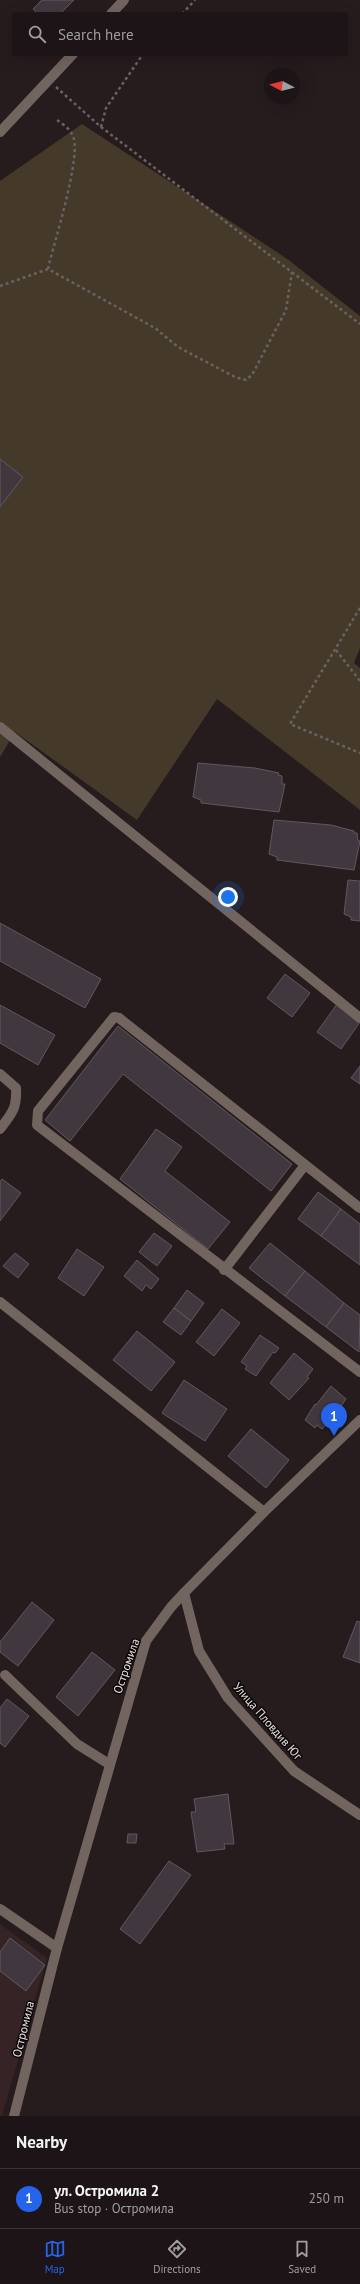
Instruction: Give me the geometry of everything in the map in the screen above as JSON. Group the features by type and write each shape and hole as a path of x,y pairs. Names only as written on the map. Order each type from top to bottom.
{"street":[{"path":"113,12 124,0"},
{"path":"0,132 71,56"},
{"path":"0,727 360,1018"},
{"path":"360,1208 119,1018 114,1016 38,1111 37,1125 224,1270 360,1372"},
{"path":"0,1074 16,1088 16,1100 15,1109 0,1129"},
{"path":"224,1270 304,1165"},
{"path":"0,1302 264,1512"},
{"name":"Остромила","path":"14,2116 57,1948 109,1764 146,1641 171,1607 184,1593 264,1512 360,1420"},
{"name":"Улица Пловдив Юг","path":"184,1593 200,1651 228,1698 294,1771 360,1815"},
{"path":"4,1675 77,1744 109,1764"},
{"path":"0,1909 57,1948"}],"path":[{"path":"184,12 195,0"},
{"path":"101,127 106,108 142,56"},
{"path":"48,80 101,127 360,324"},
{"path":"48,269 56,231 64,214 75,146 72,134 56,119"},
{"path":"0,286 48,269 155,328 178,346 234,377 246,380 252,375 286,310 292,272"},
{"path":"360,608 290,724 360,753"},
{"path":"336,650 360,681"}],"shaded area":[{"path":"82,124 286,258 360,316 360,648 354,663 360,668 360,810 217,699 137,820 15,732 0,757 0,181"},
{"path":"0,1924 47,1958 2,2116 0,2116"}],"building":[{"path":"42,0 74,0 62,12 36,12 33,9"},
{"path":"0,459 23,477 0,507"},
{"path":"198,763 255,768 279,773 278,775 282,776 282,784 285,784 279,812 201,803 201,800 193,797"},
{"path":"274,820 331,825 354,831 354,833 357,833 358,841 360,841 354,870 277,860 277,857 269,854"},
{"path":"348,880 360,881 360,921 351,920 351,917 344,914"},
{"path":"0,923 101,979 85,1008 0,961"},
{"path":"285,974 310,993 292,1017 267,998"},
{"path":"337,1004 360,1022 341,1049 317,1032"},
{"path":"0,1005 55,1035 38,1065 0,1043"},
{"path":"118,1026 292,1164 271,1191 123,1074 70,1141 45,1120"},
{"path":"360,1066 360,1084 351,1078"},
{"path":"156,1129 182,1147 165,1171 230,1222 208,1249 120,1179"},
{"path":"2,1179 21,1193 0,1221 0,1182"},
{"path":"318,1192 341,1209 321,1236 298,1219"},
{"path":"341,1209 360,1224 360,1265 321,1236"},
{"path":"154,1233 172,1246 157,1266 139,1252"},
{"path":"270,1243 305,1271 285,1296 249,1268"},
{"path":"77,1249 104,1267 84,1296 58,1278"},
{"path":"15,1253 29,1264 18,1278 3,1266"},
{"path":"137,1260 159,1279 151,1289 146,1285 142,1291 124,1276"},
{"path":"305,1271 344,1303 326,1327 285,1296"},
{"path":"187,1290 204,1303 191,1321 174,1308"},
{"path":"344,1303 360,1315 359,1352 326,1327"},
{"path":"174,1308 191,1321 181,1335 163,1322"},
{"path":"222,1309 240,1323 214,1356 196,1342"},
{"path":"137,1331 175,1362 151,1391 113,1360"},
{"path":"260,1335 279,1348 275,1353 273,1352 256,1376 245,1369 247,1366 241,1362"},
{"path":"294,1353 313,1369 307,1377 309,1378 289,1400 270,1383"},
{"path":"184,1380 227,1409 205,1441 162,1413"},
{"path":"331,1386 346,1399 341,1406 343,1408 336,1418 333,1416 322,1429 317,1425 315,1428 305,1420 315,1404 316,1405"},
{"path":"251,1429 289,1460 266,1488 228,1456"},
{"path":"32,1602 54,1620 18,1666 0,1652 0,1642"},
{"path":"357,1621 360,1622 360,1663 343,1657"},
{"path":"92,1652 115,1670 78,1716 56,1697"},
{"path":"7,1699 29,1716 5,1747 0,1743 0,1708"},
{"path":"228,1794 234,1844 224,1844 225,1849 197,1852 191,1812 196,1812 194,1799"},
{"path":"128,1834 137,1834 136,1843 127,1843"},
{"path":"169,1861 191,1875 140,1944 120,1929"},
{"path":"10,1938 45,1965 26,1991 0,1971 0,1952"}],"place":[{"name":"ул. Остромила 2","path":"334,1436"}]}
